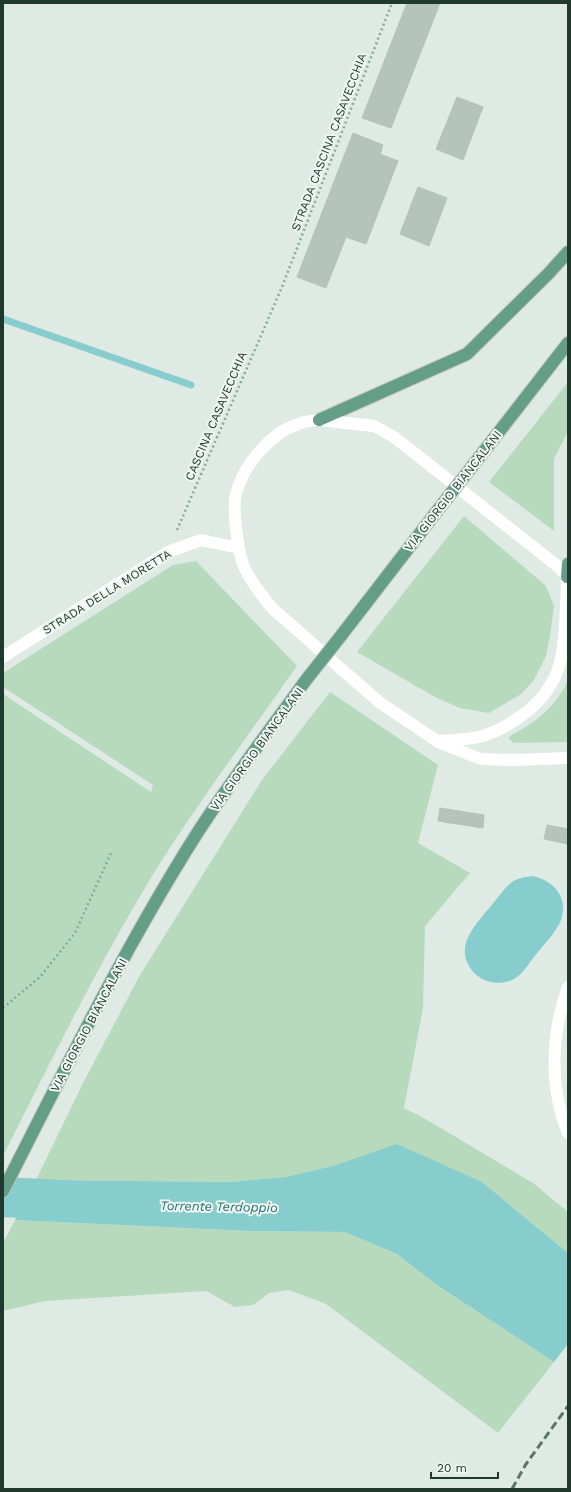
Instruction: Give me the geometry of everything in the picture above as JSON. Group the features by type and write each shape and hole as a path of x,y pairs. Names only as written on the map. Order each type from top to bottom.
{"main road":[{"path":"319,420 467,354 549,273 568,252"},
{"name":"VIA GIORGIO BIANCALANI","path":"3,1191 114,974 160,894 226,789 306,680 568,343"},
{"path":"568,564 568,578"}],"street":[{"path":"437,741 482,736 525,713 544,694 559,666 564,632 568,578 560,568 394,437 374,426 319,420 298,424 272,439 249,463 236,495 236,532 243,564 260,593 273,609 380,702 437,741 481,759 566,761"},
{"name":"STRADA DELLA MORETTA","path":"3,657 168,552 200,540 240,548"},
{"path":"568,988 557,1026 554,1050 555,1086 568,1133"}],"path":[{"name":"STRADA CASCINA CASAVECCHIA","path":"282,287 392,3"},
{"name":"CASCINA CASAVECCHIA","path":"168,552 282,287"},
{"path":"3,1008 40,977 75,933 111,853"}],"green space":[{"path":"568,382 568,431 554,459 554,531 489,482"},
{"path":"464,516 546,586 554,606 546,656 534,680 521,694 489,713 460,708 435,697 357,652"},
{"path":"196,561 297,666 199,805 143,891 88,989 3,1156 3,694 151,792 153,785 3,687 3,673 173,565"},
{"path":"568,680 568,742 514,743 509,739 510,736 536,720 551,706 563,690"},
{"path":"330,692 438,765 418,843 470,873 425,926 423,1008 404,1108 533,1183 568,1212 568,1253 482,1182 336,1165 286,1177 229,1182 36,1180 83,1083 140,975 262,780"},
{"path":"15,1220 249,1231 345,1232 397,1254 437,1285 554,1362 498,1433 326,1304 289,1290 269,1293 253,1305 235,1307 206,1291 45,1301 3,1311 3,1243"}],"water":[{"path":"532,876 547,881 553,886 561,897 563,912 561,920 551,936 518,976 514,979 500,983 493,983 484,980 472,971 466,958 465,950 470,934 479,920 512,882 524,877"},
{"path":"397,1144 482,1182 568,1253 568,1344 554,1362 437,1285 397,1254 345,1232 249,1231 15,1220 36,1180 229,1182 286,1177 336,1165"}],"building":[{"path":"407,3 440,3 391,128 362,118"},
{"path":"457,97 483,107 463,160 436,149"},
{"path":"353,133 383,145 380,154 398,161 366,244 346,237 326,288 297,277"},
{"path":"418,187 447,198 429,246 400,234"},
{"path":"440,808 484,815 483,828 438,821"},
{"path":"547,825 568,829 568,844 544,839"}],"waterway":[{"path":"3,319 191,385"},
{"name":"Torrente Terdoppio","path":"3,1197 81,1201"}],"railway":[{"path":"512,1489 526,1464 568,1406"}]}
